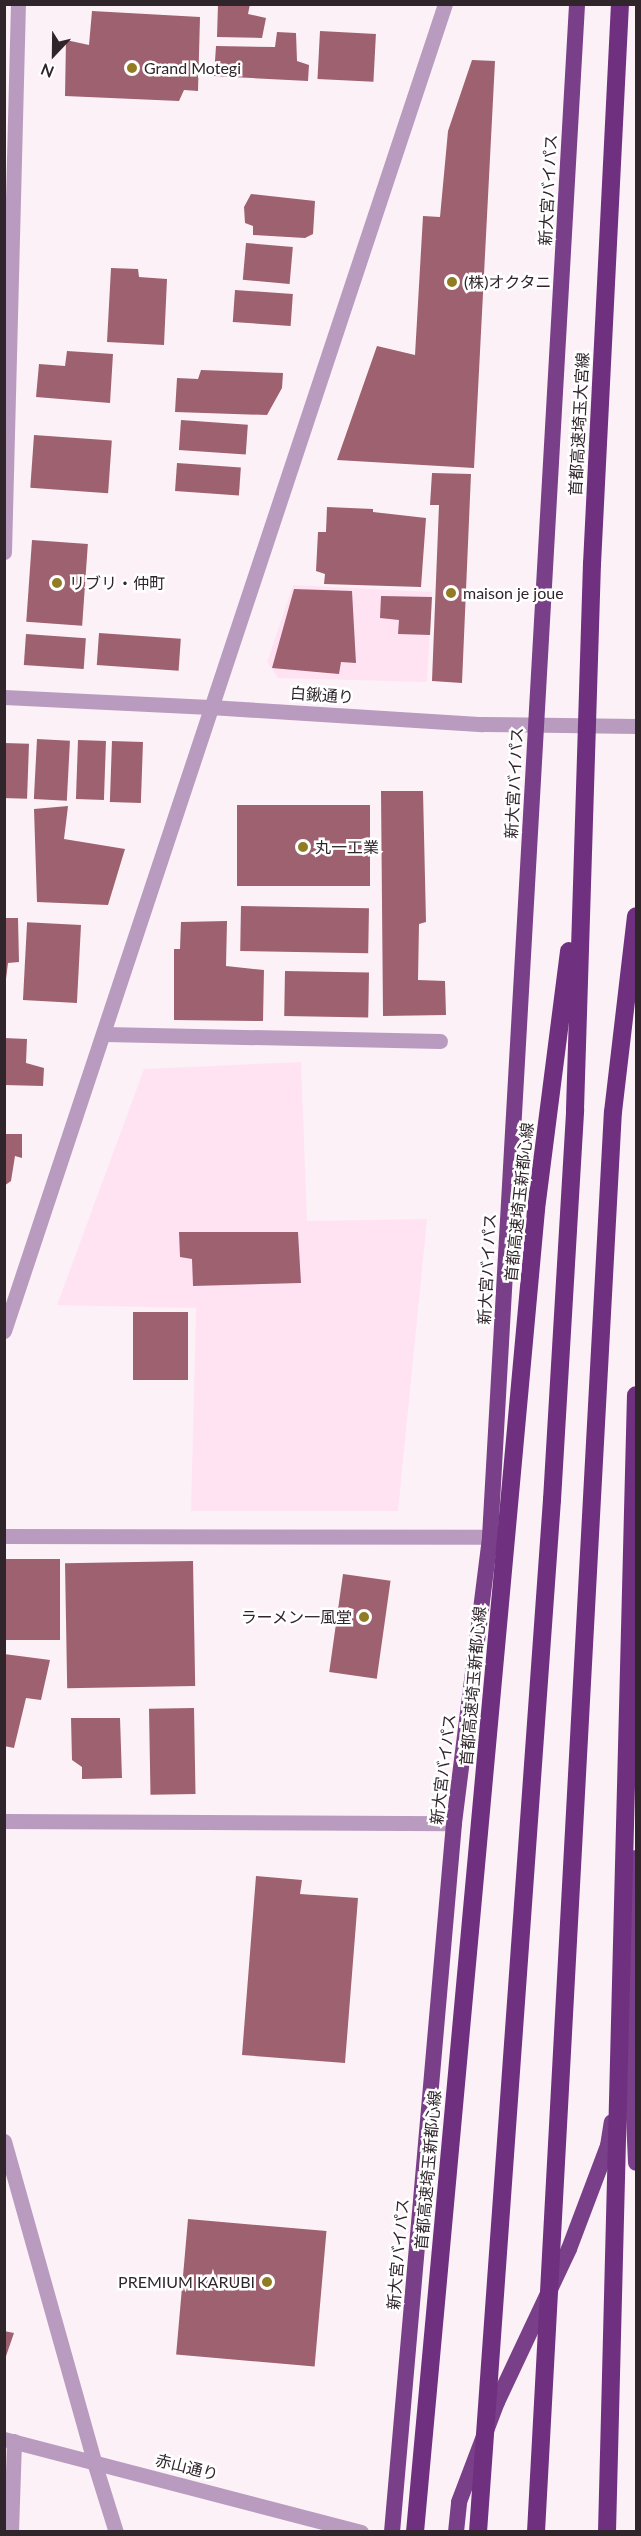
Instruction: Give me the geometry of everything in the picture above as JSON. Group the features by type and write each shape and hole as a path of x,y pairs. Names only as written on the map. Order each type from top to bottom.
{"highway":[{"name":"新大宮バイパス","path":"392,2532 454,1823 490,1537 577,4"},
{"name":"首都高速埼玉大宮線","path":"582,845 620,4"},
{"name":"首都高速埼玉新都心線","path":"416,2532 536,1209 582,845"},
{"path":"478,2532 553,1488 575,1110 582,845"},
{"path":"536,2532 613,1112 636,916"},
{"path":"608,2532 636,1395"},
{"path":"636,1858 630,2030 634,2064 636,2163"},
{"path":"456,2532 459,2502 497,2402 569,2249 608,2146 630,2030"}],"street":[{"path":"4,552 18,4"},
{"path":"4,1331 105,1034 210,707 445,4"},
{"name":"白鍬通り","path":"4,697 482,723 636,726"},
{"path":"105,1034 440,1041"},
{"path":"4,1536 490,1537"},
{"path":"4,1821 454,1823"},
{"path":"4,2140 94,2462 116,2532"},
{"path":"9,2440 10,2532"},
{"name":"赤山通り","path":"9,2440 361,2532"}],"shaded area":[{"path":"293,585 432,592 427,682 278,678 267,662"},
{"path":"301,1062 307,1221 427,1219 398,1511 191,1511 196,1308 57,1305 144,1069"}],"building":[{"path":"218,4 250,4 248,14 266,18 262,38 217,37"},
{"name":"Grand Motegi","path":"92,11 200,17 198,91 184,90 179,101 65,96 66,40 89,45"},
{"path":"320,31 376,34 373,82 317,79"},
{"path":"277,32 296,33 297,61 309,65 308,81 214,76 216,46 275,47"},
{"name":"(株)オクタニ","path":"472,60 495,61 474,468 337,460 377,346 415,355 423,216 440,217 448,131"},
{"path":"251,194 315,201 313,234 305,238 253,235 253,226 245,223 244,207"},
{"path":"246,243 293,247 290,284 243,280"},
{"path":"111,268 138,269 139,277 167,279 164,345 107,342"},
{"path":"235,290 293,294 291,326 233,322"},
{"path":"67,351 113,354 110,403 36,397 39,364 65,366"},
{"path":"201,370 283,373 282,388 267,415 175,412 177,378 198,379"},
{"path":"181,420 248,425 246,455 179,450"},
{"path":"34,435 112,440 108,493 30,488"},
{"path":"177,463 241,467 239,495 175,491"},
{"name":"maison je joue","path":"432,473 471,474 462,683 432,681 439,505 430,505"},
{"path":"327,507 373,509 373,512 426,518 421,587 324,584 325,574 316,571 318,532 326,532"},
{"name":"リブリ・仲町","path":"32,540 88,544 82,626 26,622"},
{"path":"294,589 352,591 356,663 341,662 339,674 272,668"},
{"path":"381,596 432,597 430,635 398,634 399,620 380,618"},
{"path":"99,633 181,639 179,671 97,665"},
{"path":"26,634 86,638 84,669 24,665"},
{"path":"37,739 70,741 67,801 34,799"},
{"path":"78,740 106,741 104,800 76,799"},
{"path":"112,741 143,742 141,803 110,802"},
{"path":"4,743 29,744 27,799 4,798"},
{"path":"381,791 423,791 426,922 419,924 418,980 445,981 446,1015 383,1016"},
{"name":"丸一工業","path":"237,805 370,805 370,886 237,886"},
{"path":"68,806 64,839 125,849 108,905 37,902 34,809"},
{"path":"241,906 369,908 368,953 240,951"},
{"path":"4,918 18,918 19,962 8,963 6,979"},
{"path":"227,921 226,966 264,970 263,1021 174,1020 174,949 180,949 181,922"},
{"path":"27,922 81,925 77,1003 23,1000"},
{"path":"285,971 369,972 368,1017 284,1016"},
{"path":"4,1038 27,1039 26,1063 44,1068 43,1086 4,1085"},
{"path":"4,1134 22,1134 22,1158 15,1156 11,1181 4,1186"},
{"path":"179,1232 298,1232 301,1283 193,1286 192,1259 180,1257"},
{"path":"133,1312 188,1312 188,1380 133,1380"},
{"path":"5,1559 60,1559 60,1640 5,1640"},
{"path":"193,1561 195,1686 67,1688 65,1563"},
{"path":"343,1574 391,1581 377,1679 329,1672"},
{"path":"4,1654 50,1660 41,1700 26,1698 14,1748 4,1746"},
{"path":"194,1708 196,1794 151,1795 149,1709"},
{"path":"71,1718 120,1718 122,1778 82,1779 82,1767 72,1760"},
{"path":"256,1876 302,1880 300,1894 358,1898 345,2063 242,2055"},
{"path":"188,2219 326,2231 315,2367 176,2354"},
{"path":"4,2331 14,2333 5,2359 4,2359"}],"place":[{"name":"Grand Motegi","path":"132,68"},
{"name":"(株)オクタニ","path":"452,282"},
{"name":"リブリ・仲町","path":"57,583"},
{"name":"maison je joue","path":"451,593"},
{"name":"丸一工業","path":"303,847"},
{"name":"ラーメン一風堂","path":"364,1617"},
{"name":"PREMIUM KARUBI","path":"267,2282"}]}
